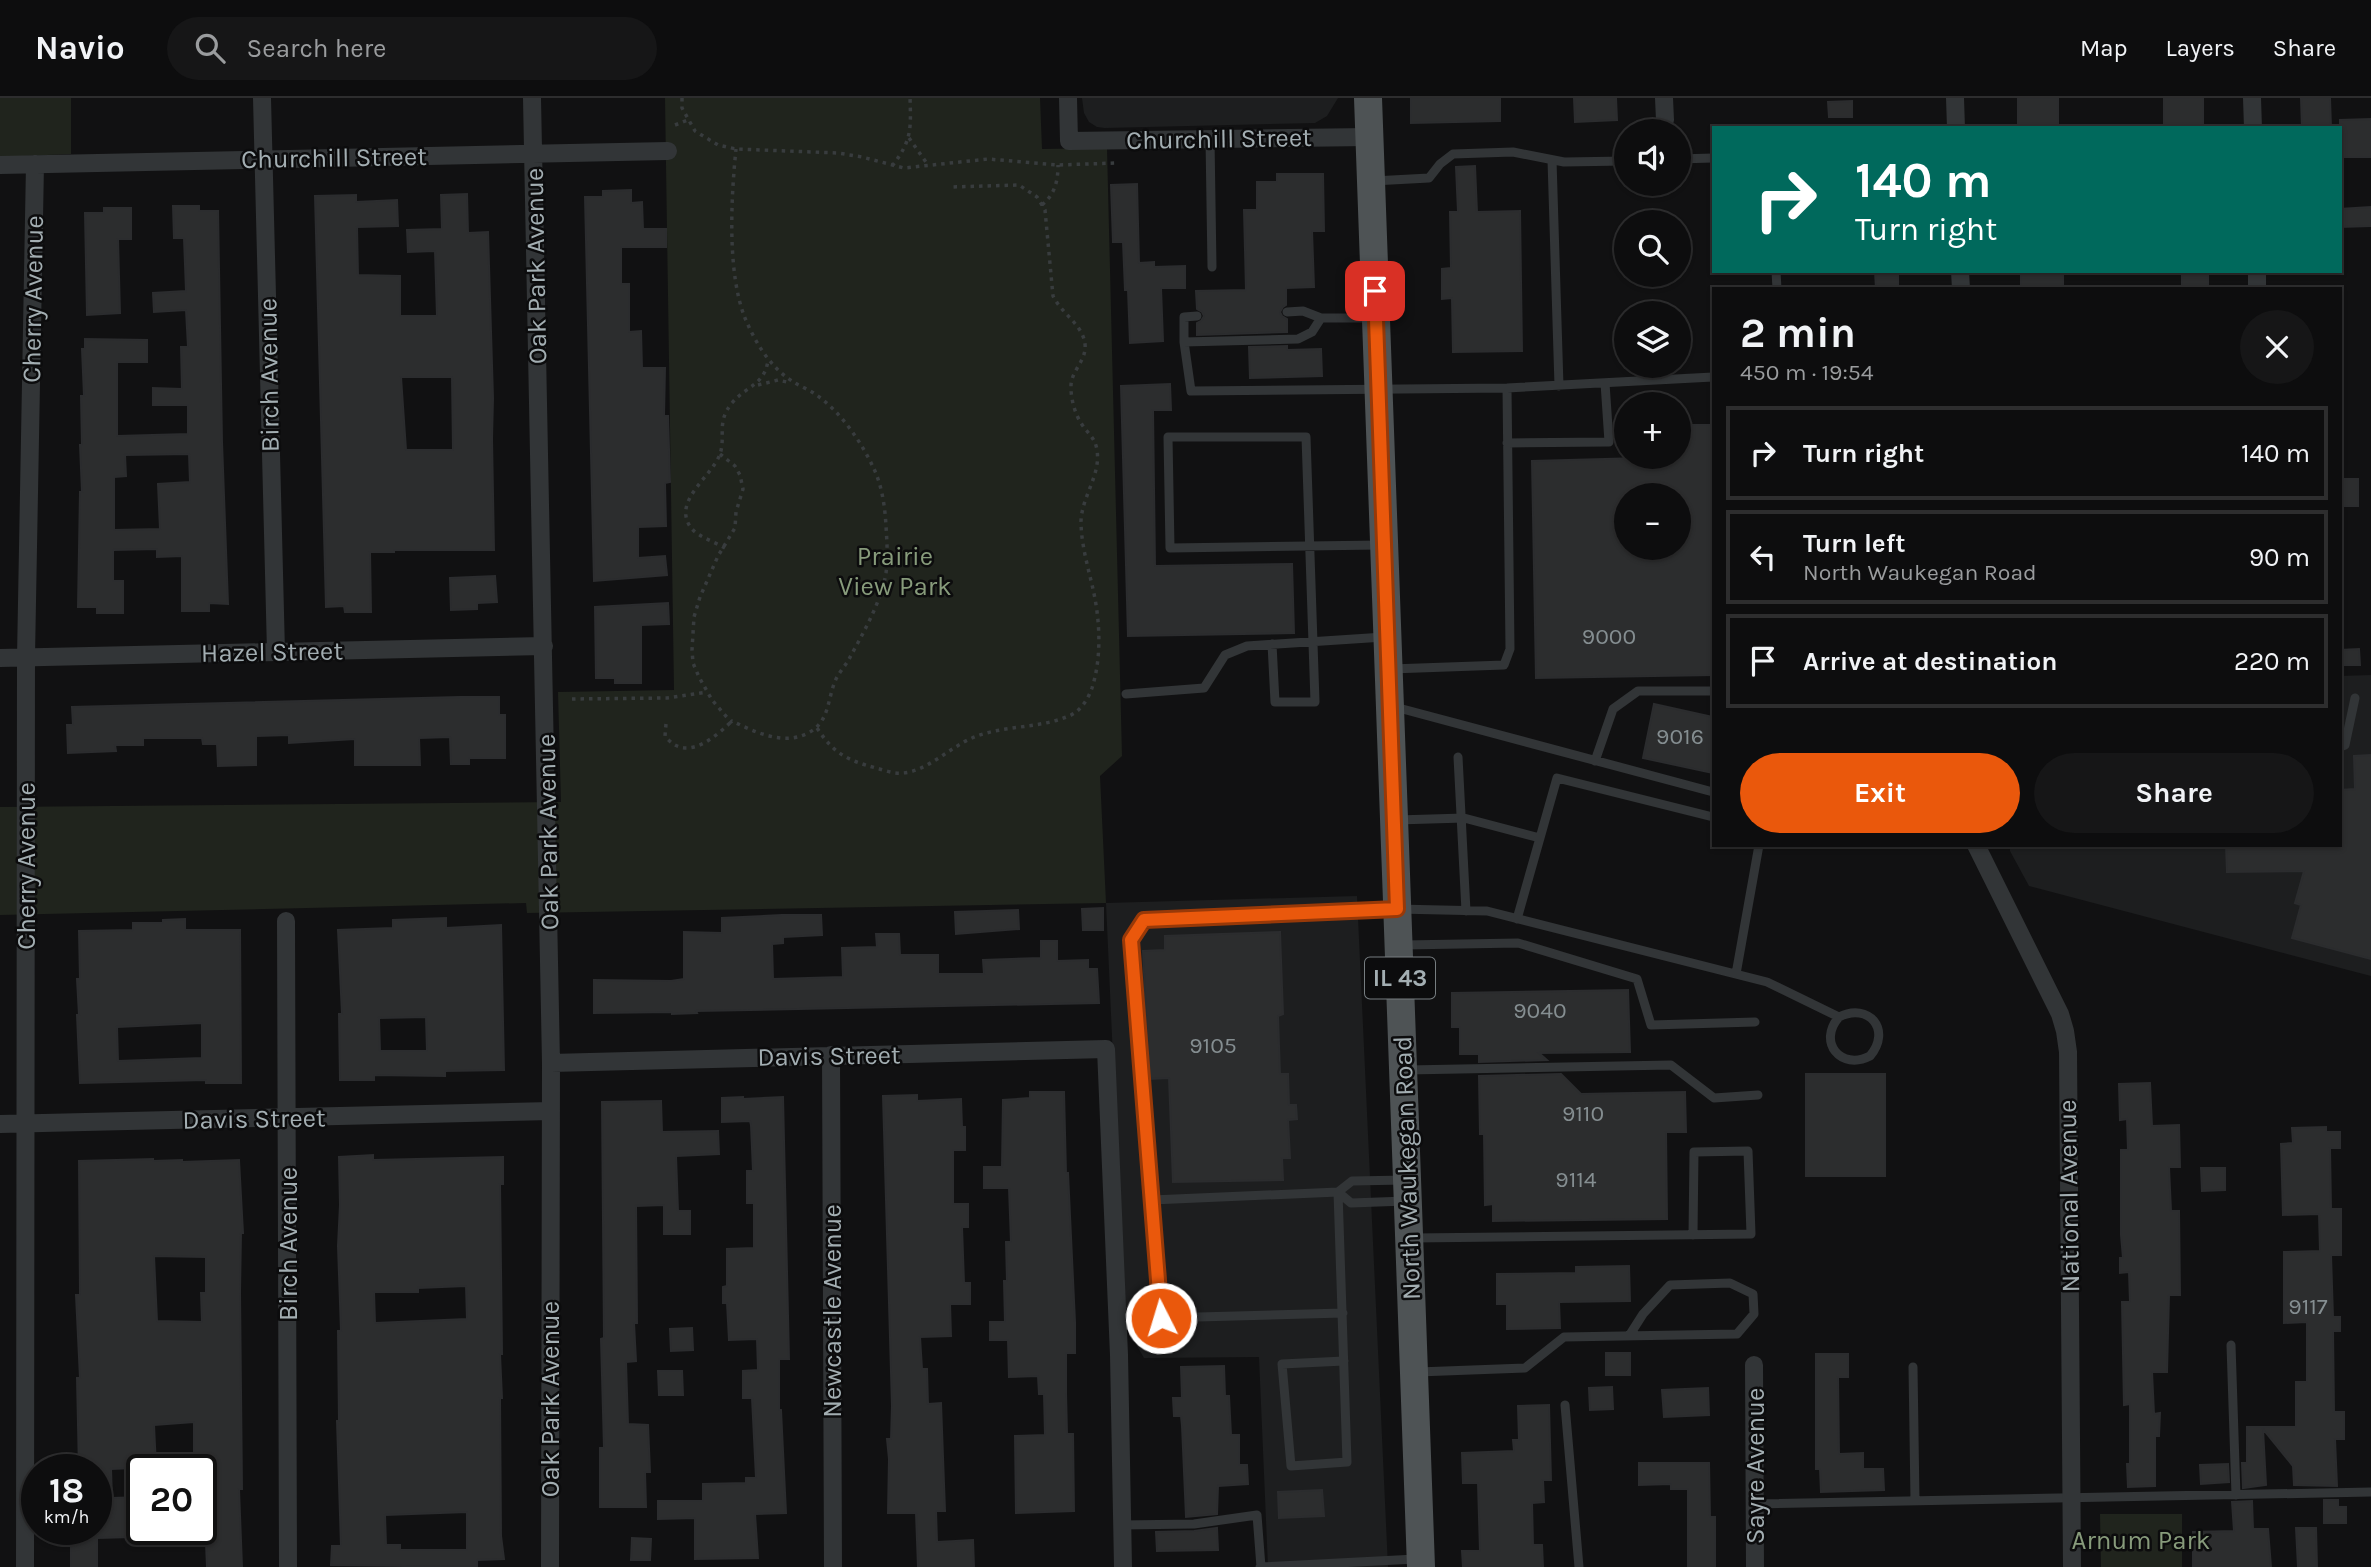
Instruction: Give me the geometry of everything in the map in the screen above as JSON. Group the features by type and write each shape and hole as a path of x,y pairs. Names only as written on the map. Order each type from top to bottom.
{"main road":[{"name":"North Waukegan Road","path":"1367,98 1421,1563"}],"street":[{"name":"Birch Avenue","path":"262,98 276,652"},
{"name":"Oak Park Avenue","path":"532,98 551,1063 550,1567"},
{"name":"Churchill Street","path":"1068,98 1069,141 1369,137"},
{"path":"1664,98 1665,119"},
{"path":"1955,98 1956,126"},
{"path":"2252,98 2253,126"},
{"name":"Churchill Street","path":"0,165 668,151"},
{"name":"Cherry Avenue","path":"26,1567 26,657 35,164"},
{"name":"Hazel Street","path":"0,658 544,646"},
{"name":"National Avenue","path":"1977,847 2060,1014 2068,1052 2072,1567"},
{"name":"Birch Avenue","path":"286,921 288,1567"},
{"name":"Davis Street","path":"551,1063 1106,1049 1119,1355 1122,1525"},
{"name":"Newcastle Avenue","path":"831,1055 833,1567"},
{"name":"Davis Street","path":"0,1125 551,1111"},
{"name":"Sayre Avenue","path":"1755,1365 1755,1567"},
{"path":"1122,1525 1123,1567"}],"lane":[{"path":"1210,139 1212,267"},
{"path":"1371,182 1429,178 1440,164 1453,154 1513,152 1564,162 1614,161"},
{"path":"1691,159 1712,158"},
{"path":"1552,160 1559,386"},
{"path":"1287,312 1303,311 1321,318 1376,318"},
{"path":"1197,316 1184,317 1184,342 1191,391 1507,388 1712,377"},
{"path":"1184,342 1297,339 1312,332 1321,318"},
{"path":"1507,443 1609,442 1605,383"},
{"path":"1388,669 1504,665 1510,649 1507,388"},
{"path":"1272,644 1275,702 1315,702 1310,547 1306,437 1168,437 1170,548 1310,547 1384,545"},
{"path":"1126,694 1204,688 1226,655 1247,646 1387,637"},
{"path":"1595,761 1613,709 1638,691 1712,691"},
{"path":"2342,746 2345,745 2355,698"},
{"path":"1390,705 1712,792"},
{"path":"1458,757 1466,911"},
{"path":"1517,919 1557,778 1712,817"},
{"path":"1394,820 1461,818 1540,838"},
{"path":"1736,974 1759,847"},
{"path":"1343,1313 1161,1318 1131,940 1144,920 1397,909 1487,911 1767,982 1839,1017 1856,1012 1871,1018 1880,1033 1879,1041 1870,1056 1854,1061 1839,1055 1830,1040 1834,1023 1839,1017"},
{"path":"1398,945 1518,943 1637,979 1651,1025 1755,1022"},
{"path":"1403,1070 1671,1065 1714,1098 1759,1095"},
{"path":"1409,1238 1693,1235 1751,1234 1748,1151 1694,1152 1693,1235"},
{"path":"1152,1200 1338,1192 1352,1181 1407,1191"},
{"path":"1338,1192 1350,1203 1407,1191"},
{"path":"1338,1192 1343,1313 1347,1462 1291,1466 1282,1364 1344,1361"},
{"path":"1414,1372 1525,1368 1564,1337 1629,1336 1737,1334 1754,1314 1752,1294 1730,1283 1670,1285 1643,1314 1629,1336"},
{"path":"2231,1345 2236,1495"},
{"path":"1913,1367 1916,1501"},
{"path":"1564,1405 1579,1567"},
{"path":"1755,1504 2371,1492"},
{"path":"1122,1525 1194,1524 1257,1515 1261,1567 1421,1563"}],"path":[{"path":"682,98 682,108 695,131 704,138 736,149 838,153 904,168 988,159 1058,164 1115,163"},
{"path":"892,166 905,149 909,138 910,98"},
{"path":"675,125 688,120"},
{"path":"909,138 928,166"},
{"path":"720,454 735,466 743,489 736,512 736,528 718,556 700,597 692,635 693,663 707,692 731,722 783,738 806,735 825,719 837,677 863,631 886,576 886,522 874,469 848,427 814,393 781,374 768,360 746,319 735,276 731,197 736,149"},
{"path":"1042,205 1054,190 1058,164"},
{"path":"817,728 829,746 851,761 898,774 907,773 927,765 955,746 975,737 1071,715 1086,701 1092,688 1097,665 1099,621 1086,564 1081,522 1086,496 1095,477 1097,452 1095,442 1081,424 1073,405 1072,379 1083,360 1085,343 1082,334 1057,305 1053,296 1045,210 1030,190 1019,186 951,187"},
{"path":"756,386 764,377 768,360"},
{"path":"725,548 693,530 687,519 691,494 720,454 720,429 730,405 740,395 756,386 778,380 794,383"},
{"path":"572,699 667,698 707,692"},
{"path":"666,724 665,736 672,745 681,749 702,743 731,722"}],"shaded area":[{"path":"1082,98 1338,98 1327,116 1315,123 1105,128 1089,122 1084,113"},
{"path":"2371,675 2371,976 2029,886 2010,847 2342,847 2342,676"},
{"path":"1357,896 1388,1567 1268,1567 1259,1357 1144,1358 1125,1325 1106,903"}],"green space":[{"path":"0,98 71,98 71,154 0,157"},
{"name":"Prairie View Park","path":"665,98 1040,98 1042,149 1107,148 1122,756 1100,776 1106,903 527,913 526,903 0,915 0,807 561,802 558,692 674,690"},
{"name":"Arnum Park","path":"2100,1514 2182,1514 2182,1567 2101,1567"}],"building":[{"path":"1411,98 1500,98 1500,121 1411,123"},
{"path":"1574,98 1616,98 1617,119 1575,122"},
{"path":"2018,98 2058,98 2058,126 2018,126"},
{"path":"2164,98 2203,98 2203,125 2164,125"},
{"path":"2301,98 2330,98 2331,126 2302,126"},
{"path":"1852,101 1852,117 1829,117 1828,102"},
{"path":"2371,119 2371,157 2342,157 2340,120"},
{"path":"1475,166 1477,212 1520,211 1522,351 1453,352 1452,298 1442,299 1442,269 1451,268 1450,212 1458,212 1456,167"},
{"path":"1277,174 1323,174 1324,231 1312,231 1314,287 1286,288 1286,305 1280,312 1287,319 1287,332 1197,335 1197,323 1204,316 1197,309 1196,291 1246,290 1244,210 1257,210 1257,182 1277,182"},
{"path":"1137,184 1139,263 1154,262 1154,267 1185,266 1185,288 1161,288 1163,341 1130,343 1123,242 1113,242 1111,185"},
{"path":"631,190 631,203 642,202 643,229 666,229 666,247 621,247 621,284 629,284 629,332 641,331 642,368 665,368 664,416 668,416 670,482 665,483 666,526 638,527 638,558 665,556 667,575 594,581 585,197 603,197 603,191"},
{"path":"467,194 468,233 488,232 494,550 370,552 371,612 345,612 344,606 326,607 315,196 356,195 356,202 397,200 398,226 357,227 358,275 400,276 400,316 437,316 435,251 408,252 407,230 442,229 441,195","holes":["401,377 452,377 453,450 406,450"]},
{"path":"173,206 199,206 199,211 218,211 228,604 209,603 209,611 182,611 182,556 157,557 157,549 113,550 113,581 123,581 123,613 97,613 97,607 78,607 82,492 81,396 84,396 82,349 85,349 85,339 147,340 147,362 117,362 117,436 188,434 188,405 153,405 153,388 182,389 181,347 188,347 186,310 154,312 153,293 186,291 184,238 174,238","holes":["189,454 190,482 158,484 160,529 114,530 114,477 126,476 125,455"]},
{"path":"2371,207 2371,226 2342,227 2342,209"},
{"path":"104,208 131,208 131,239 118,239 120,313 87,315 85,213 104,213"},
{"path":"1875,273 1898,273 1898,287 1876,287"},
{"path":"2021,273 2063,273 2063,287 2021,287"},
{"path":"2182,273 2208,273 2208,286 2182,287"},
{"path":"1287,346 1287,350 1321,349 1322,376 1250,378 1249,347"},
{"path":"1170,384 1171,410 1153,410 1155,566 1292,564 1294,633 1128,636 1121,386"},
{"path":"1691,425 1712,425 1712,675 1536,678 1532,461 1614,459 1614,469 1691,469"},
{"path":"2342,479 2358,479 2358,506 2342,506"},
{"path":"495,576 497,602 477,603 477,609 451,610 450,578"},
{"path":"668,603 669,624 641,625 641,683 615,683 615,678 596,678 595,607"},
{"path":"2359,649 2360,665 2342,665 2342,650"},
{"path":"499,697 499,715 505,715 505,758 469,758 469,764 451,764 450,737 419,738 420,765 355,765 355,739 289,743 289,735 256,736 256,765 218,766 217,744 203,744 202,738 143,738 143,745 115,745 116,751 68,753 67,725 73,725 72,707"},
{"path":"1654,704 1712,717 1712,773 1643,758"},
{"path":"2371,755 2371,959 2292,938 2301,905 2295,903 2304,871 2227,872 2226,847 2342,847 2342,790 2355,789 2354,756"},
{"path":"1103,908 1103,930 1083,930 1082,909"},
{"path":"1018,910 1019,929 956,934 955,912"},
{"path":"821,915 822,935 783,937 783,943 772,944 773,979 843,977 842,948 877,947 876,934 899,934 900,955 938,955 938,974 984,974 983,960 1041,958 1041,941 1057,941 1057,961 1088,960 1088,969 1097,969 1099,1003 696,1011 697,1013 672,1014 594,1013 594,980 684,979 684,932 722,933 722,918"},
{"path":"446,918 446,928 501,925 504,1070 445,1071 445,1076 374,1075 374,1080 340,1080 339,1014 342,1014 338,930 393,928 393,920","holes":["426,1017 427,1051 380,1051 379,1018"]},
{"path":"185,919 185,930 240,930 241,1083 206,1083 206,1080 80,1083 77,1015 77,979 80,979 79,931 133,930 133,923 163,923 163,920","holes":["202,1023 202,1058 118,1061 117,1027"]},
{"path":"1280,932 1283,1014 1278,1016 1280,1074 1288,1074 1289,1105 1296,1105 1297,1119 1288,1120 1290,1158 1282,1158 1283,1180 1173,1182 1169,1078 1149,1079 1143,951 1165,950 1165,936"},
{"path":"1628,990 1630,1052 1539,1053 1547,1060 1479,1062 1479,1054 1460,1054 1460,1027 1452,1027 1452,993"},
{"path":"1561,1074 1581,1094 1685,1092 1686,1132 1666,1132 1667,1219 1493,1221 1493,1204 1485,1205 1484,1134 1480,1134 1479,1076"},
{"path":"1806,1074 1885,1074 1885,1176 1806,1176"},
{"path":"2150,1083 2152,1126 2179,1125 2180,1167 2169,1167 2171,1211 2179,1211 2180,1295 2169,1295 2167,1372 2152,1372 2154,1414 2160,1413 2159,1436 2155,1436 2155,1486 2128,1487 2130,1404 2124,1405 2122,1302 2130,1302 2129,1272 2120,1273 2120,1258 2123,1258 2121,1150 2128,1150 2127,1119 2120,1120 2119,1084"},
{"path":"1030,1092 1064,1092 1075,1322 1075,1353 1066,1353 1067,1434 1073,1434 1074,1511 1016,1513 1015,1436 1045,1435 1044,1394 1039,1394 1038,1376 1009,1377 1008,1340 990,1340 990,1322 1005,1322 1006,1242 1011,1242 1009,1188 984,1188 984,1167 1002,1167 1003,1100 1030,1098"},
{"path":"917,1095 917,1101 961,1099 962,1127 965,1127 965,1150 953,1150 953,1204 968,1204 968,1227 962,1227 964,1283 970,1283 970,1304 950,1304 951,1336 920,1337 922,1369 927,1369 928,1404 941,1403 945,1511 936,1511 937,1542 973,1540 974,1567 918,1567 916,1513 888,1513 887,1439 891,1439 892,1406 883,1096"},
{"path":"783,1097 789,1359 779,1359 779,1410 786,1513 755,1514 758,1558 695,1559 695,1518 658,1519 658,1501 703,1501 703,1484 746,1483 746,1478 756,1478 752,1398 743,1398 743,1371 758,1370 757,1339 729,1340 727,1303 723,1303 723,1287 727,1286 727,1249 754,1248 754,1203 747,1203 747,1171 753,1171 750,1121 722,1122 722,1098"},
{"path":"661,1101 662,1132 718,1131 719,1154 676,1156 678,1211 690,1211 690,1234 664,1234 664,1205 636,1206 636,1361 626,1362 628,1424 648,1425 650,1472 645,1472 646,1507 600,1507 600,1448 604,1448 601,1339 604,1338 602,1102"},
{"path":"2326,1127 2326,1132 2340,1132 2340,1148 2330,1148 2331,1209 2341,1209 2341,1255 2331,1255 2333,1317 2340,1317 2340,1331 2333,1331 2334,1412 2344,1412 2344,1439 2335,1439 2337,1486 2294,1485 2293,1466 2263,1429 2266,1485 2243,1488 2242,1463 2247,1463 2247,1427 2296,1427 2296,1382 2307,1382 2307,1322 2284,1323 2284,1252 2320,1251 2319,1214 2283,1215 2281,1144 2293,1143 2292,1128"},
{"path":"373,1155 373,1160 503,1157 503,1184 500,1184 500,1398 501,1536 504,1559 477,1560 477,1567 331,1565 332,1546 341,1546 337,1421 338,1331 341,1331 339,1157","holes":["466,1286 467,1319 375,1323 374,1292 418,1292 418,1288","467,1512 467,1550 400,1550 400,1545 386,1545 385,1515"]},
{"path":"239,1160 243,1233 240,1292 242,1489 239,1489 242,1567 207,1567 206,1545 217,1545 217,1454 194,1454 194,1422 154,1425 155,1454 126,1454 126,1468 112,1469 112,1454 79,1454 77,1378 80,1378 76,1295 80,1295 79,1161","holes":["154,1256 206,1257 206,1293 201,1293 202,1322 157,1321"]},
{"path":"2201,1168 2225,1168 2225,1190 2202,1191"},
{"path":"1629,1266 1630,1301 1559,1302 1560,1328 1507,1329 1507,1304 1497,1304 1497,1274 1576,1273 1576,1267"},
{"path":"692,1328 693,1350 671,1351 670,1329"},
{"path":"1606,1353 1630,1353 1630,1375 1606,1375"},
{"path":"1816,1354 1848,1354 1848,1377 1838,1377 1839,1454 1863,1453 1863,1469 1883,1469 1884,1490 1821,1492 1820,1469 1816,1469"},
{"path":"1224,1366 1231,1435 1239,1435 1239,1465 1247,1465 1248,1484 1218,1486 1217,1514 1186,1517 1181,1416 1174,1416 1173,1398 1182,1398 1181,1367"},
{"path":"658,1371 682,1371 683,1395 659,1395"},
{"path":"1612,1387 1613,1409 1590,1410 1589,1388"},
{"path":"1708,1388 1709,1415 1664,1417 1662,1390"},
{"path":"1549,1405 1551,1480 1543,1480 1544,1502 1532,1503 1533,1545 1542,1545 1543,1567 1463,1567 1462,1551 1480,1551 1478,1483 1463,1483 1462,1453 1514,1451 1513,1440 1519,1440 1518,1406"},
{"path":"1639,1463 1709,1463 1710,1517 1715,1517 1715,1567 1688,1567 1688,1489 1671,1489 1671,1484 1639,1485"},
{"path":"2228,1464 2229,1482 2201,1484 2200,1465"},
{"path":"1322,1490 1324,1516 1279,1518 1278,1492"},
{"path":"112,1498 126,1498 126,1537 112,1538"},
{"path":"2324,1500 2338,1500 2338,1507 2346,1507 2346,1523 2324,1523"},
{"path":"2252,1501 2253,1529 2268,1529 2271,1567 2193,1567 2193,1532 2234,1531 2232,1502"},
{"path":"1217,1528 1218,1550 1157,1551 1156,1532"},
{"path":"2296,1528 2316,1528 2317,1567 2298,1567"},
{"path":"632,1538 651,1539 650,1560 631,1560"},
{"path":"71,1545 97,1545 97,1567 71,1567"}],"route":[{"path":"1161,1318 1131,940 1144,920 1397,909 1375,291"}]}
